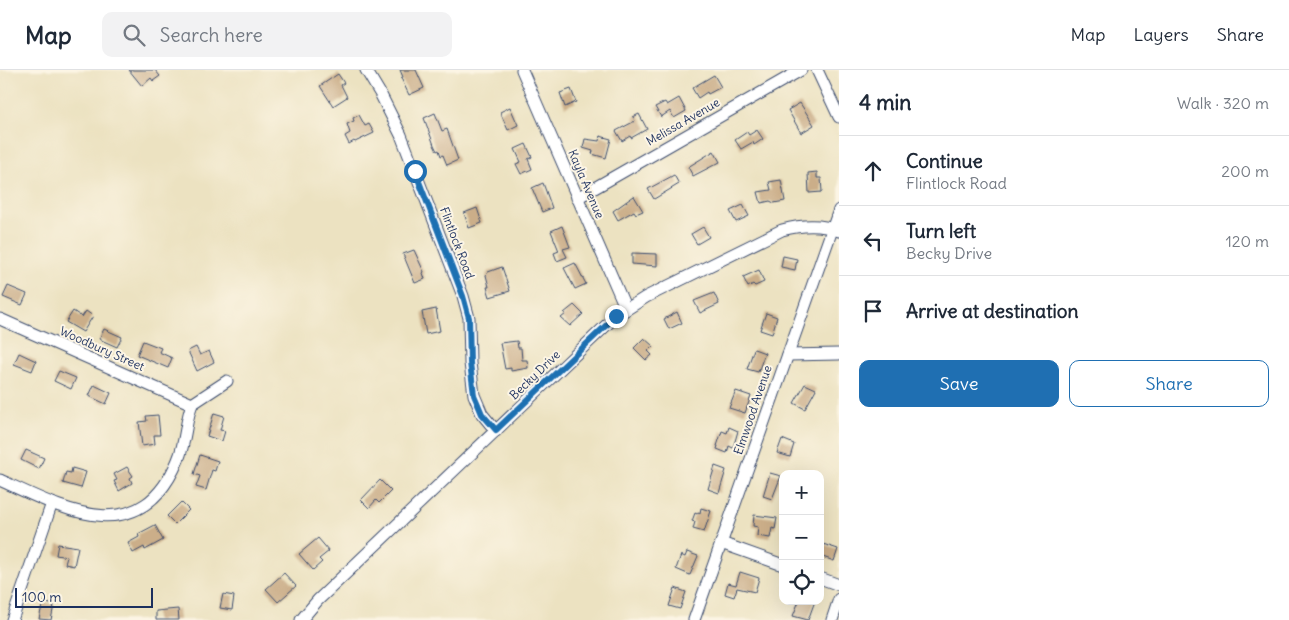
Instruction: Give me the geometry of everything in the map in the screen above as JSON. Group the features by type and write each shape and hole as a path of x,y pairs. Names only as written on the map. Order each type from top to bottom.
{"street":[{"name":"Flintlock Road","path":"366,70 382,95 401,135 463,296 469,318 470,363 474,395 482,414 496,430"},
{"name":"Kayla Avenue","path":"522,70 626,309"},
{"name":"Melissa Avenue","path":"577,198 801,70"},
{"path":"817,70 839,117"},
{"name":"Elmwood Avenue","path":"694,620 788,355 836,230 839,210"},
{"name":"Becky Drive","path":"301,620 318,600 616,316 646,297 782,230 795,226 811,225 826,226 836,230"},
{"name":"Woodbury Street","path":"0,319 192,404"},
{"path":"788,355 839,354"},
{"path":"0,480 52,503 79,512 107,517 127,513 146,503 172,474 179,458 192,404 228,381"},
{"path":"12,620 52,503"},
{"path":"721,543 779,564"},
{"path":"824,579 839,585"},
{"path":"832,620 839,600"}],"building":[{"path":"129,70 155,70 160,76 153,81 151,78 142,86"},
{"path":"400,70 416,70 424,88 409,95 401,78 403,77"},
{"path":"338,74 344,83 341,85 347,97 333,106 320,86"},
{"path":"714,75 721,87 708,94 707,92 698,98 692,88"},
{"path":"571,89 576,102 565,107 560,93"},
{"path":"679,98 686,111 674,118 670,111 661,117 655,107 665,102 667,105"},
{"path":"800,103 814,125 801,133 788,110"},
{"path":"510,107 518,125 508,130 500,112"},
{"path":"435,113 442,131 447,129 458,160 447,165 443,155 441,156 439,150 437,151 434,145 424,118"},
{"path":"639,114 647,129 622,141 616,131 635,121 633,117"},
{"path":"359,115 365,126 369,124 374,133 349,144 345,136 350,133 347,124 354,121 353,118"},
{"path":"757,130 763,139 754,145 753,142 741,149 735,140 747,132 749,135"},
{"path":"600,136 611,139 606,158 592,154 593,151 583,148 585,139 599,141"},
{"path":"526,144 532,157 528,159 532,169 521,174 516,164 521,162 515,149"},
{"path":"714,151 720,162 693,176 688,167"},
{"path":"817,172 817,178 821,178 822,192 809,193 808,173"},
{"path":"674,175 679,184 654,199 648,189"},
{"path":"781,180 785,201 761,203 758,192 771,190 769,182"},
{"path":"543,183 552,208 542,212 532,188"},
{"path":"634,196 643,211 636,214 634,211 618,220 613,211"},
{"path":"743,205 749,216 736,222 730,211"},
{"path":"477,208 482,223 469,228 464,213"},
{"path":"562,226 570,247 563,249 567,257 557,261 554,253 559,251 551,231"},
{"path":"703,227 709,237 697,244 691,234"},
{"path":"414,250 424,272 425,279 415,283 403,254"},
{"path":"632,253 657,254 657,266 632,264"},
{"path":"783,256 797,259 795,270 781,267"},
{"path":"575,263 586,284 575,289 564,268"},
{"path":"502,267 510,291 490,297 486,275 488,272"},
{"path":"759,270 764,282 748,287 743,277"},
{"path":"8,286 27,294 22,305 3,297"},
{"path":"714,293 719,304 700,313 694,301"},
{"path":"574,305 583,314 570,326 561,318"},
{"path":"436,309 440,331 426,334 422,312"},
{"path":"73,311 82,317 86,311 93,316 83,332 66,322"},
{"path":"677,312 682,323 669,329 664,319"},
{"path":"766,313 777,317 772,334 760,330"},
{"path":"104,329 122,337 117,347 99,339"},
{"path":"644,338 653,346 648,351 652,355 646,360 634,348"},
{"path":"143,341 161,348 159,352 172,358 168,368 137,355"},
{"path":"517,341 518,348 521,348 522,360 527,360 528,368 511,371 511,368 505,369 500,343"},
{"path":"196,347 200,355 209,351 214,362 197,371 188,351"},
{"path":"754,349 765,353 758,372 747,369"},
{"path":"19,353 36,361 32,371 14,364"},
{"path":"59,371 76,378 71,389 54,381"},
{"path":"805,384 816,389 805,409 794,403"},
{"path":"94,385 111,393 106,404 89,396"},
{"path":"736,391 751,396 745,413 729,408"},
{"path":"214,413 224,416 220,430 225,431 222,441 207,436"},
{"path":"158,415 160,435 154,435 155,444 142,446 139,422 147,421 146,416"},
{"path":"729,427 738,431 733,448 729,446 727,453 717,449 717,446 722,431 727,433"},
{"path":"782,439 794,444 790,457 777,453"},
{"path":"26,450 44,458 39,469 21,460"},
{"path":"200,455 218,461 215,471 212,470 206,490 196,487 200,476 194,474"},
{"path":"715,466 726,470 719,493 708,489"},
{"path":"127,467 133,476 130,478 132,483 119,491 114,481 117,480 114,474"},
{"path":"72,468 86,472 81,488 63,483 66,472 71,473"},
{"path":"770,473 779,475 779,481 772,499 763,496"},
{"path":"380,480 391,491 379,503 376,500 369,508 361,500"},
{"path":"181,502 189,510 175,524 167,516"},
{"path":"701,508 711,511 704,532 693,529 695,522 692,521 695,513 700,513"},
{"path":"754,515 777,518 775,529 772,528 770,538 757,536 758,527 753,526"},
{"path":"155,525 163,540 145,550 144,547 133,553 128,543 139,537 138,534"},
{"path":"318,538 329,551 319,559 322,562 313,570 299,554"},
{"path":"58,544 78,547 74,566 65,564 67,557 56,555"},
{"path":"824,544 838,549 834,561 824,557"},
{"path":"687,552 698,556 690,575 676,569 681,555 685,557"},
{"path":"740,572 759,578 755,592 737,588 734,597 725,594 728,583 736,585"},
{"path":"284,573 296,586 278,602 266,589"},
{"path":"675,588 686,592 680,609 669,606"},
{"path":"223,594 234,596 232,610 220,608"},
{"path":"43,602 54,605 51,620 39,619"},
{"path":"797,605 814,605 808,620 793,616"},
{"path":"178,609 179,620 156,620 156,611"}],"route":[{"path":"415,171 463,296 469,318 470,363 477,405 496,430 616,316"}]}
